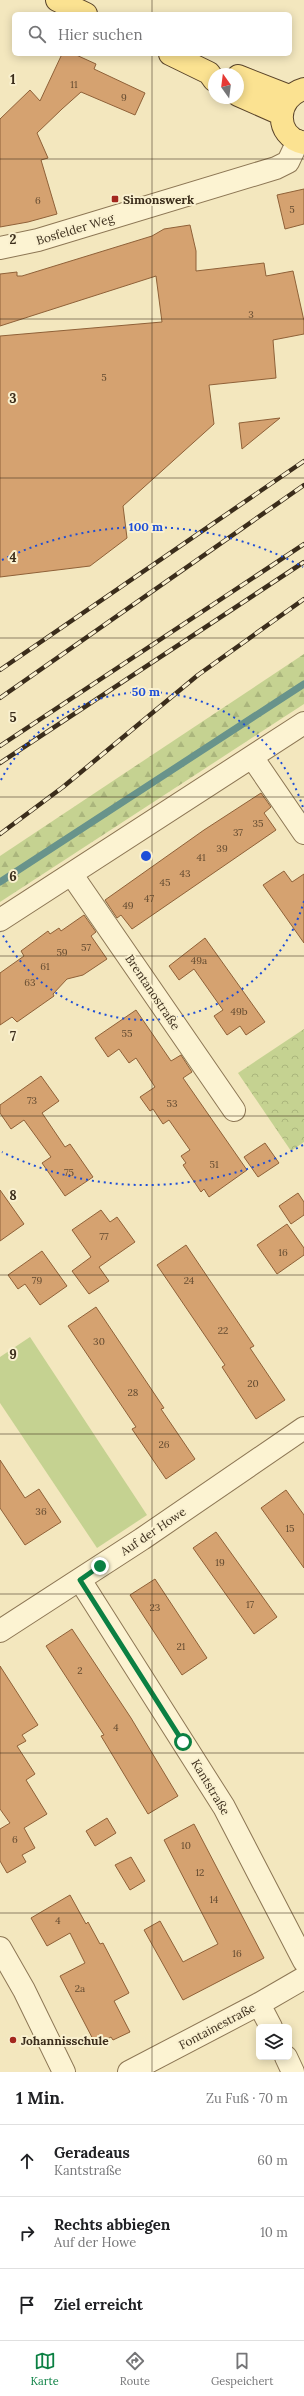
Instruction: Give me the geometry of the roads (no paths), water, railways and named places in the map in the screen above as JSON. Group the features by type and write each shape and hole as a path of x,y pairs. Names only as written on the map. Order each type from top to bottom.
{"main road":[{"path":"57,0 82,12"},
{"path":"174,56 208,74"},
{"path":"244,79 291,100"},
{"path":"244,96 291,100"},
{"path":"291,100 282,125 289,135 301,142"}],"street":[{"name":"Bosfelder Weg","path":"0,248 38,240 276,168 288,162 301,142"},
{"path":"0,920 72,875 304,723"},
{"path":"252,757 304,833"},
{"name":"Brentanostraße","path":"72,875 234,1110"},
{"name":"Auf der Howe","path":"0,1631 80,1580 304,1428"},
{"name":"Kantstraße","path":"80,1580 224,1807 304,1961"},
{"path":"0,1948 24,1990 64,2072"},
{"name":"Fontainestraße","path":"130,2072 260,2004 304,1978"},
{"path":"260,2004 270,2024"}],"waterway":[{"path":"0,882 304,684"}],"railway":[{"path":"0,670 304,461"},
{"path":"0,698 304,485"},
{"path":"0,746 304,544"},
{"path":"0,763 304,562"},
{"path":"0,834 63,787 198,675 304,599"}],"place":[{"name":"Simonswerk","path":"115,199"},
{"name":"Johannisschule","path":"13,2040"}]}
